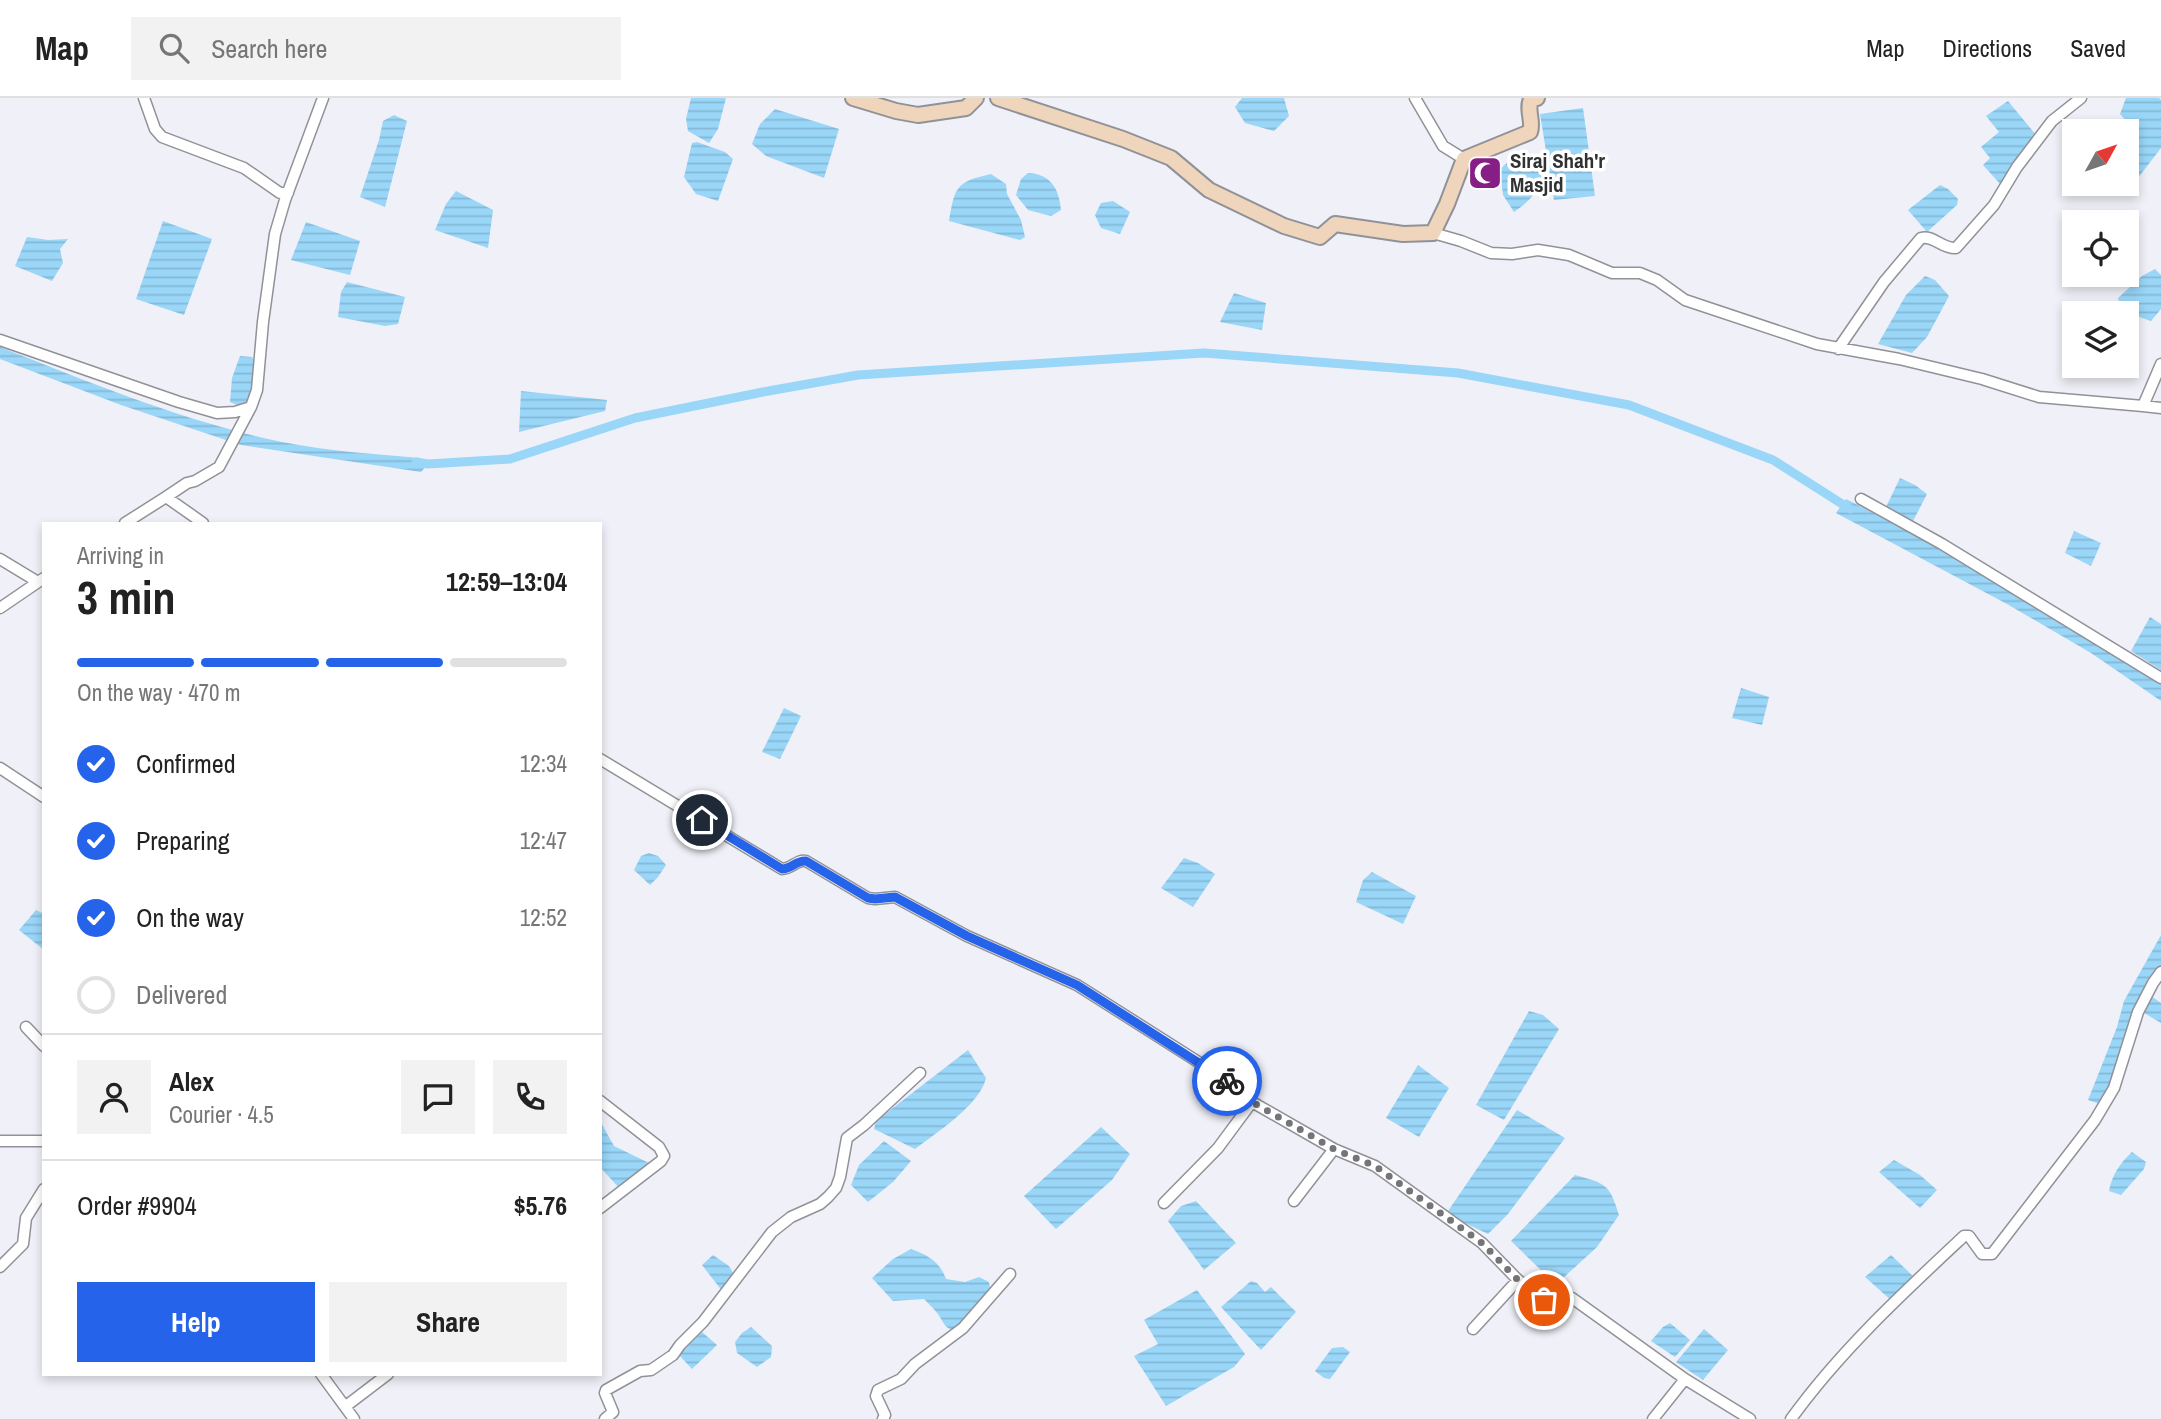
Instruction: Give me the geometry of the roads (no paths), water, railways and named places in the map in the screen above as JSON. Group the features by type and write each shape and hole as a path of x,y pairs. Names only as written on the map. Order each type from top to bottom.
{"street":[{"path":"144,98 155,129 162,137 244,168 280,192 288,193"},
{"path":"127,522 187,483 217,469 251,407 257,390 272,251 279,217 323,98"},
{"path":"853,98 918,115 966,108 976,98"},
{"path":"998,98 1123,139 1171,158 1209,190 1284,226 1320,237 1335,224 1402,234 1433,233 1491,253 1512,254 1538,250 1569,255 1612,273 1640,273 1657,280 1685,300 1817,345 1899,359 1982,379 2039,397 2161,408"},
{"path":"1415,98 1435,128 1443,146 1464,159"},
{"path":"1433,233 1464,159 1530,132 1532,128 1529,104 1531,99 1537,98"},
{"path":"1838,349 1884,282 1921,238 1929,237 1947,247 1956,248 1994,205 2017,167 2052,121 2081,98"},
{"path":"0,340 217,413 235,412 251,407"},
{"path":"2143,406 2161,364"},
{"path":"166,497 202,522"},
{"path":"1860,499 1942,544 2161,678"},
{"path":"0,559 41,580 0,608"},
{"path":"602,760 782,869 789,869 799,861 806,861 868,898 895,897 967,936 1077,985 1225,1079 1252,1102 1334,1149 1375,1166 1482,1243 1518,1280 1544,1300 1552,1303 1567,1297 1572,1298 1685,1378 1750,1419"},
{"path":"0,768 42,796"},
{"path":"1791,1419 1833,1365 1964,1236 1969,1236 1982,1254 1992,1254 2095,1120 2114,1088 2138,1012 2161,972"},
{"path":"26,1027 42,1044"},
{"path":"605,1419 613,1412 605,1394 606,1390 640,1371 651,1370 673,1355 703,1322 772,1232 791,1217 820,1204 836,1188 846,1138 864,1125 920,1073"},
{"path":"1164,1203 1218,1148 1252,1102"},
{"path":"602,1103 659,1147 664,1156 602,1206"},
{"path":"0,1141 42,1141"},
{"path":"1294,1201 1334,1149"},
{"path":"0,1267 23,1244 26,1218 42,1192"},
{"path":"883,1419 885,1415 876,1396 878,1391 901,1379 915,1364 963,1328 1010,1274"},
{"path":"1473,1329 1518,1280"},
{"path":"323,1376 354,1419"},
{"path":"346,1406 385,1376"},
{"path":"1653,1419 1685,1378"}],"water":[{"path":"691,98 726,98 718,129 709,143 688,131 686,119"},
{"path":"1242,98 1284,98 1289,116 1274,131 1245,123 1235,107"},
{"path":"2126,98 2161,100 2161,148 2139,177 2139,119 2124,119 2120,114"},
{"path":"2008,101 2037,136 2001,185 1983,165 1990,158 1981,147 1999,132 1986,116"},
{"path":"1583,108 1595,196 1554,200 1540,114"},
{"path":"775,109 839,129 824,178 766,156 752,144 760,124"},
{"path":"394,115 407,121 385,207 360,197 383,121"},
{"path":"697,142 725,152 733,159 718,201 696,194 684,177 692,143"},
{"path":"1515,156 1544,162 1544,170 1536,191 1514,212 1503,195 1500,169"},
{"path":"1028,173 1043,176 1052,184 1056,189 1061,210 1051,216 1028,210 1016,195 1021,179"},
{"path":"991,174 1006,184 1007,194 1021,220 1025,237 1020,240 949,221 959,187"},
{"path":"1940,185 1958,199 1957,205 1927,232 1908,210"},
{"path":"456,191 493,210 488,248 435,230 446,204"},
{"path":"1113,201 1130,212 1120,234 1101,228 1095,215 1101,203"},
{"path":"163,221 212,239 184,315 136,299"},
{"path":"306,222 360,241 350,275 291,260"},
{"path":"27,237 68,239 60,249 63,263 52,281 15,266"},
{"path":"2155,269 2161,275 2161,309 2151,321 2139,317 2139,301 2119,301 2118,298 2130,287 2139,287 2139,279"},
{"path":"1925,276 1935,280 1949,296 1927,337 1912,353 1878,344 1906,295"},
{"path":"347,282 405,297 398,324 385,326 338,317 341,292"},
{"path":"1234,293 1266,303 1262,330 1220,322"},
{"path":"0,347 139,400 246,434 316,448 420,458 428,464 421,472 241,445 121,405 0,359"},
{"path":"240,356 252,357 255,362 255,396 244,408 230,402 232,378"},
{"path":"521,391 607,400 605,411 519,432"},
{"path":"1900,478 1927,494 1913,521 1886,507"},
{"path":"1846,499 1932,542 2100,644 2161,684 2161,701 2091,653 2007,604 1836,513"},
{"path":"2074,531 2101,543 2091,566 2065,553"},
{"path":"2150,617 2161,624 2161,670 2131,651"},
{"path":"1741,688 1769,697 1762,725 1732,718"},
{"path":"784,708 801,716 780,759 762,752"},
{"path":"649,853 658,856 666,865 650,885 634,870 641,856"},
{"path":"1184,858 1215,874 1193,907 1161,888"},
{"path":"1372,872 1416,896 1403,924 1356,902 1363,880"},
{"path":"36,910 42,913 42,948 19,930"},
{"path":"2161,935 2161,966 2147,993 2161,1003 2161,1023 2139,1010 2103,1105 2088,1100 2117,1027 2124,1001"},
{"path":"1529,1011 1543,1015 1559,1029 1504,1120 1476,1105"},
{"path":"968,1050 986,1078 967,1108 915,1149 874,1129 876,1121"},
{"path":"1418,1065 1449,1088 1419,1137 1386,1118"},
{"path":"1517,1110 1565,1138 1508,1214 1488,1234 1446,1214"},
{"path":"602,1125 614,1146 649,1163 620,1189 602,1169"},
{"path":"1101,1127 1130,1154 1112,1180 1056,1229 1024,1196"},
{"path":"884,1141 911,1161 893,1182 868,1202 851,1185 859,1165"},
{"path":"2132,1152 2146,1162 2144,1169 2121,1195 2109,1191 2117,1170"},
{"path":"1894,1160 1920,1175 1937,1190 1920,1208 1879,1172"},
{"path":"1575,1175 1605,1186 1619,1215 1597,1247 1563,1278 1546,1275 1511,1241"},
{"path":"1196,1201 1236,1243 1204,1270 1168,1221 1181,1206"},
{"path":"911,1249 933,1260 946,1279 965,1282 979,1277 989,1282 991,1294 955,1331 946,1327 924,1299 893,1301 872,1278 893,1259"},
{"path":"713,1255 729,1266 735,1276 723,1292 702,1265"},
{"path":"1891,1255 1915,1278 1892,1301 1865,1277"},
{"path":"1251,1281 1257,1283 1265,1292 1271,1287 1296,1312 1261,1350 1221,1307"},
{"path":"1197,1290 1245,1354 1234,1367 1166,1406 1134,1356 1158,1344 1144,1320"},
{"path":"1670,1323 1690,1340 1675,1357 1651,1341"},
{"path":"751,1327 772,1346 771,1357 757,1367 737,1353 735,1342"},
{"path":"1704,1329 1728,1350 1703,1380 1676,1362"},
{"path":"702,1332 717,1345 692,1369 679,1355"},
{"path":"1343,1347 1350,1352 1330,1379 1315,1371 1332,1348"}],"waterway":[{"path":"416,462 428,464 510,459 635,418 858,375 1204,353 1458,373 1629,405 1773,460 1850,509"}],"place":[{"name":"Siraj Shah'r Masjid","path":"1485,173"}]}
